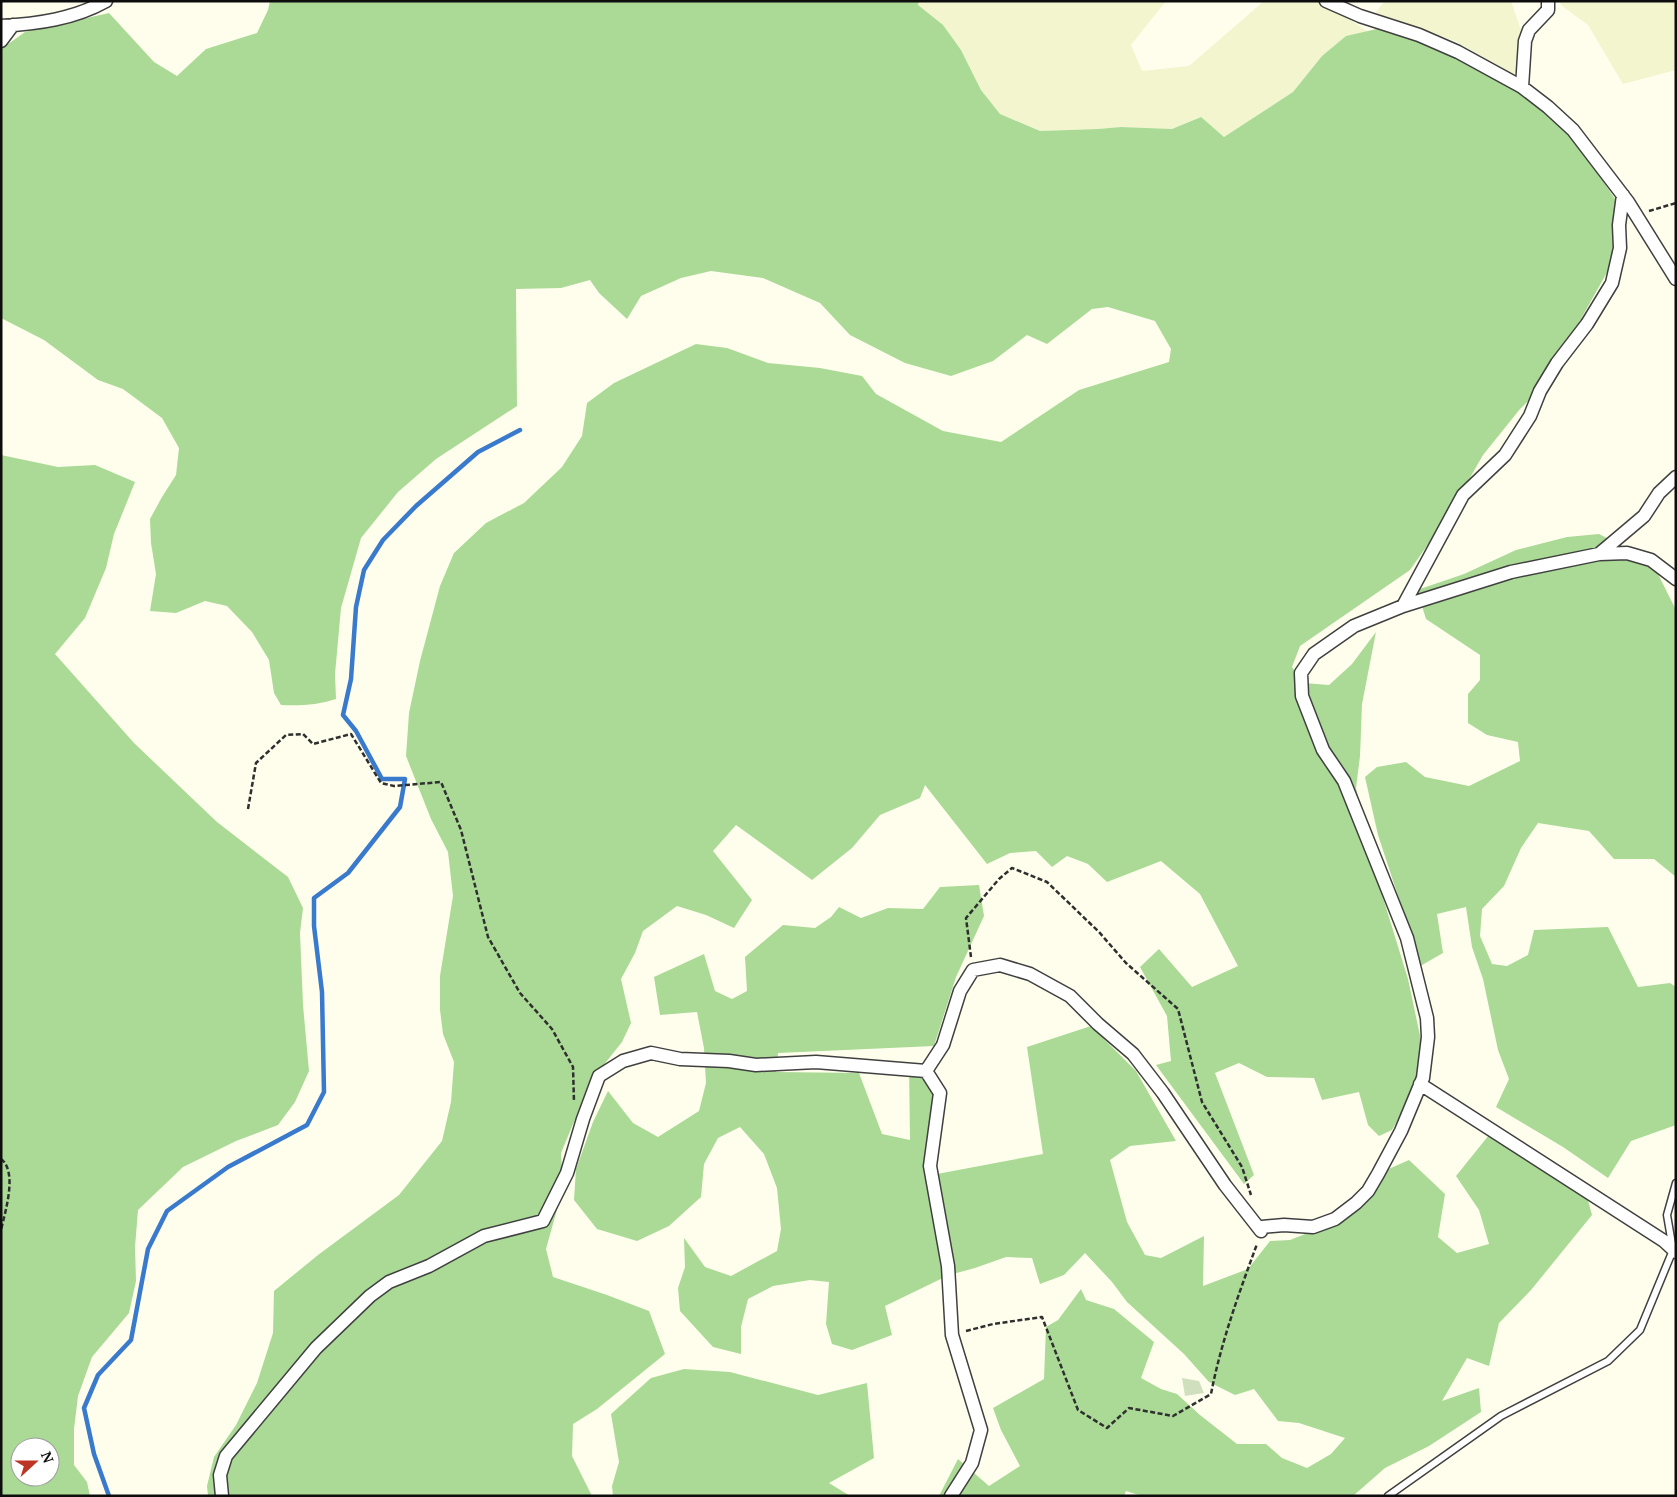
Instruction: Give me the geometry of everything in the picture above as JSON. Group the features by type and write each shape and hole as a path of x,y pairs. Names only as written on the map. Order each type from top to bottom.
{"street":[{"path":"1,41 7,26 31,24 77,14 106,1"},
{"path":"1326,1 1360,16 1419,35 1458,52 1522,87 1548,107 1573,130 1623,195 1676,279"},
{"path":"1522,87 1525,41 1529,30 1548,10 1548,1"},
{"path":"1403,606 1463,495 1505,455 1530,416 1540,391 1557,363 1586,324 1612,283 1620,248 1619,224 1623,195"},
{"path":"1599,554 1644,516 1659,493 1676,477"},
{"path":"926,1071 942,1045 960,991 973,970 1000,965 1030,974 1070,996 1132,1054 1163,1093 1225,1185 1261,1230 1262,1227 1284,1225 1312,1228 1335,1219 1368,1191 1401,1130 1423,1078 1428,1037 1427,1018 1407,938 1344,781 1323,750 1302,696 1301,673 1314,654 1354,626 1403,606 1511,572 1599,554 1627,552 1651,560 1676,579"},
{"path":"222,1496 220,1475 226,1456 316,1348 370,1296 389,1282 429,1266 484,1236 543,1220 566,1172 599,1076 623,1061 651,1053 680,1059 729,1061 756,1065 816,1062 926,1071"},
{"path":"926,1071 940,1093 930,1166 948,1266 952,1335 980,1430 972,1463 951,1496"},
{"path":"1420,1084 1664,1242 1674,1251"}],"lane":[{"path":"1388,1496 1500,1416 1608,1361 1640,1330 1674,1251 1667,1215 1676,1183"}],"path":[{"path":"1637,216 1676,203"},
{"path":"248,810 256,763 286,735 303,734 313,744 351,734 381,783 394,786 442,782 461,830 488,937 520,993 552,1028 573,1067 574,1107"},
{"path":"973,970 966,918 971,911 999,879 1012,868 1047,882 1099,932 1126,963 1178,1010 1202,1102 1242,1167 1253,1202"},
{"path":"1,1160 5,1162 11,1180 1,1230"},
{"path":"952,1335 994,1324 1042,1318 1078,1410 1107,1428 1129,1408 1173,1416 1212,1394 1217,1361 1261,1230"}],"green space":[{"path":"270,1 919,1 918,5 943,25 961,50 981,90 1000,114 1040,131 1121,127 1172,129 1201,117 1224,137 1293,92 1322,56 1346,36 1394,25 1530,94 1569,130 1627,217 1624,242 1582,317 1563,367 1520,409 1483,455 1448,516 1410,570 1300,646 1292,667 1304,683 1329,685 1352,664 1376,632 1362,704 1360,756 1356,788 1380,888 1408,979 1422,1045 1414,1091 1392,1130 1379,1136 1368,1125 1359,1092 1322,1100 1314,1078 1267,1077 1239,1063 1215,1073 1254,1175 1244,1184 1156,1065 1171,1061 1167,1016 1140,967 1159,949 1192,987 1238,966 1200,894 1161,861 1107,882 1088,864 1067,856 1052,867 1036,851 1010,853 987,864 925,785 920,798 880,815 852,848 812,880 736,825 713,851 752,900 734,928 706,915 677,906 643,931 635,953 621,979 631,1023 622,1042 591,1081 561,1153 563,1188 546,1249 553,1277 649,1311 665,1354 597,1409 573,1424 572,1456 592,1496 208,1496 207,1486 214,1457 236,1425 257,1383 273,1333 274,1291 318,1255 399,1195 442,1141 451,1102 454,1062 443,1034 440,1010 440,976 453,896 448,852 431,819 406,756 409,713 420,661 440,586 454,553 486,523 524,503 562,467 582,436 587,403 614,383 696,344 727,348 768,363 820,368 862,376 876,394 943,431 1001,442 1079,390 1169,362 1171,349 1155,321 1108,307 1092,309 1047,344 1027,335 993,361 951,376 905,363 850,335 820,303 763,278 711,271 681,278 641,296 627,319 599,293 590,280 561,288 516,289 517,406 436,459 398,492 361,538 341,608 335,674 336,699 309,705 281,705 274,693 269,660 252,632 227,606 205,601 176,613 150,611 156,574 151,543 150,519 176,475 179,448 162,418 123,389 98,380 44,340 1,318 1,50 25,32 109,13 154,62 177,76 206,49 257,33 268,10"},
{"path":"919,1 1166,1 1131,45 1142,71 1189,66 1264,1 1321,1 1367,31 1346,36 1322,56 1293,92 1224,137 1200,117 1172,129 1121,127 1040,131 1000,114 981,90 961,50 918,5"},
{"path":"1385,1 1511,1 1521,30 1519,71 1513,74 1455,41 1375,13"},
{"path":"1560,1 1676,1 1676,70 1623,84 1588,25 1561,5"},
{"path":"1,455 58,467 95,465 135,482 114,534 106,568 85,618 55,654 134,743 217,822 288,877 303,908 300,933 303,1005 309,1071 295,1102 278,1125 236,1141 183,1167 138,1210 135,1247 136,1281 129,1313 92,1357 78,1396 74,1429 74,1465 87,1482 90,1496 1,1496"},
{"path":"1599,534 1630,550 1658,574 1676,610 1676,877 1654,859 1614,859 1589,831 1538,823 1521,848 1504,886 1482,909 1480,936 1492,964 1507,966 1528,955 1534,930 1608,927 1638,987 1670,983 1676,987 1676,1125 1631,1141 1608,1178 1563,1147 1496,1107 1509,1079 1498,1050 1483,979 1472,947 1466,907 1437,914 1443,953 1415,969 1403,911 1378,835 1365,777 1377,767 1406,762 1425,777 1469,786 1520,761 1518,742 1487,735 1468,723 1468,694 1480,680 1480,655 1426,619 1417,590 1464,574 1516,550 1567,537"},
{"path":"979,885 984,916 956,977 934,1046 778,1053 776,1072 859,1073 882,1134 910,1140 909,1063 932,1063 937,1174 1043,1154 1027,1047 1091,1026 1136,1071 1176,1141 1130,1146 1110,1160 1127,1222 1145,1255 1161,1258 1204,1236 1203,1286 1248,1269 1270,1241 1290,1240 1338,1221 1384,1171 1409,1160 1445,1194 1438,1237 1457,1253 1489,1244 1479,1210 1456,1176 1489,1135 1584,1186 1592,1215 1531,1290 1499,1323 1489,1366 1467,1358 1442,1401 1479,1388 1481,1412 1429,1446 1385,1468 1353,1496 1142,1496 1126,1491 1124,1496 939,1496 958,1459 989,1486 1020,1466 1001,1430 993,1408 1044,1379 1046,1327 1058,1320 1081,1289 1086,1300 1114,1309 1154,1342 1141,1378 1161,1389 1177,1394 1237,1444 1266,1444 1282,1458 1307,1468 1331,1454 1345,1438 1299,1423 1278,1421 1254,1389 1235,1395 1209,1382 1184,1354 1127,1302 1112,1282 1085,1253 1064,1275 1040,1284 1032,1258 1006,1257 949,1275 885,1306 892,1335 852,1350 832,1344 826,1324 829,1282 810,1280 773,1286 748,1299 741,1327 741,1354 713,1347 680,1311 678,1288 685,1267 684,1238 705,1267 731,1276 777,1251 781,1229 777,1188 764,1154 740,1127 718,1138 704,1164 701,1197 669,1226 637,1241 597,1229 574,1200 576,1169 593,1122 608,1091 633,1123 658,1137 699,1111 706,1083 704,1048 697,1012 660,1015 654,977 704,954 715,991 732,999 747,991 745,957 783,925 815,928 831,917 839,907 861,918 888,908 923,909 940,887"},
{"path":"684,1369 730,1372 818,1395 867,1383 874,1458 829,1483 850,1496 613,1496 612,1486 619,1462 611,1414 651,1378"},
{"path":"1182,1378 1199,1381 1204,1393 1185,1396"}],"waterway":[{"path":"109,1496 94,1454 84,1408 98,1375 131,1340 148,1249 167,1211 228,1167 307,1125 324,1092 322,992 314,926 314,898 348,873 400,807 405,779 382,779 356,731 343,715 351,679 356,607 364,570 383,540 416,506 478,452 520,430"}]}
